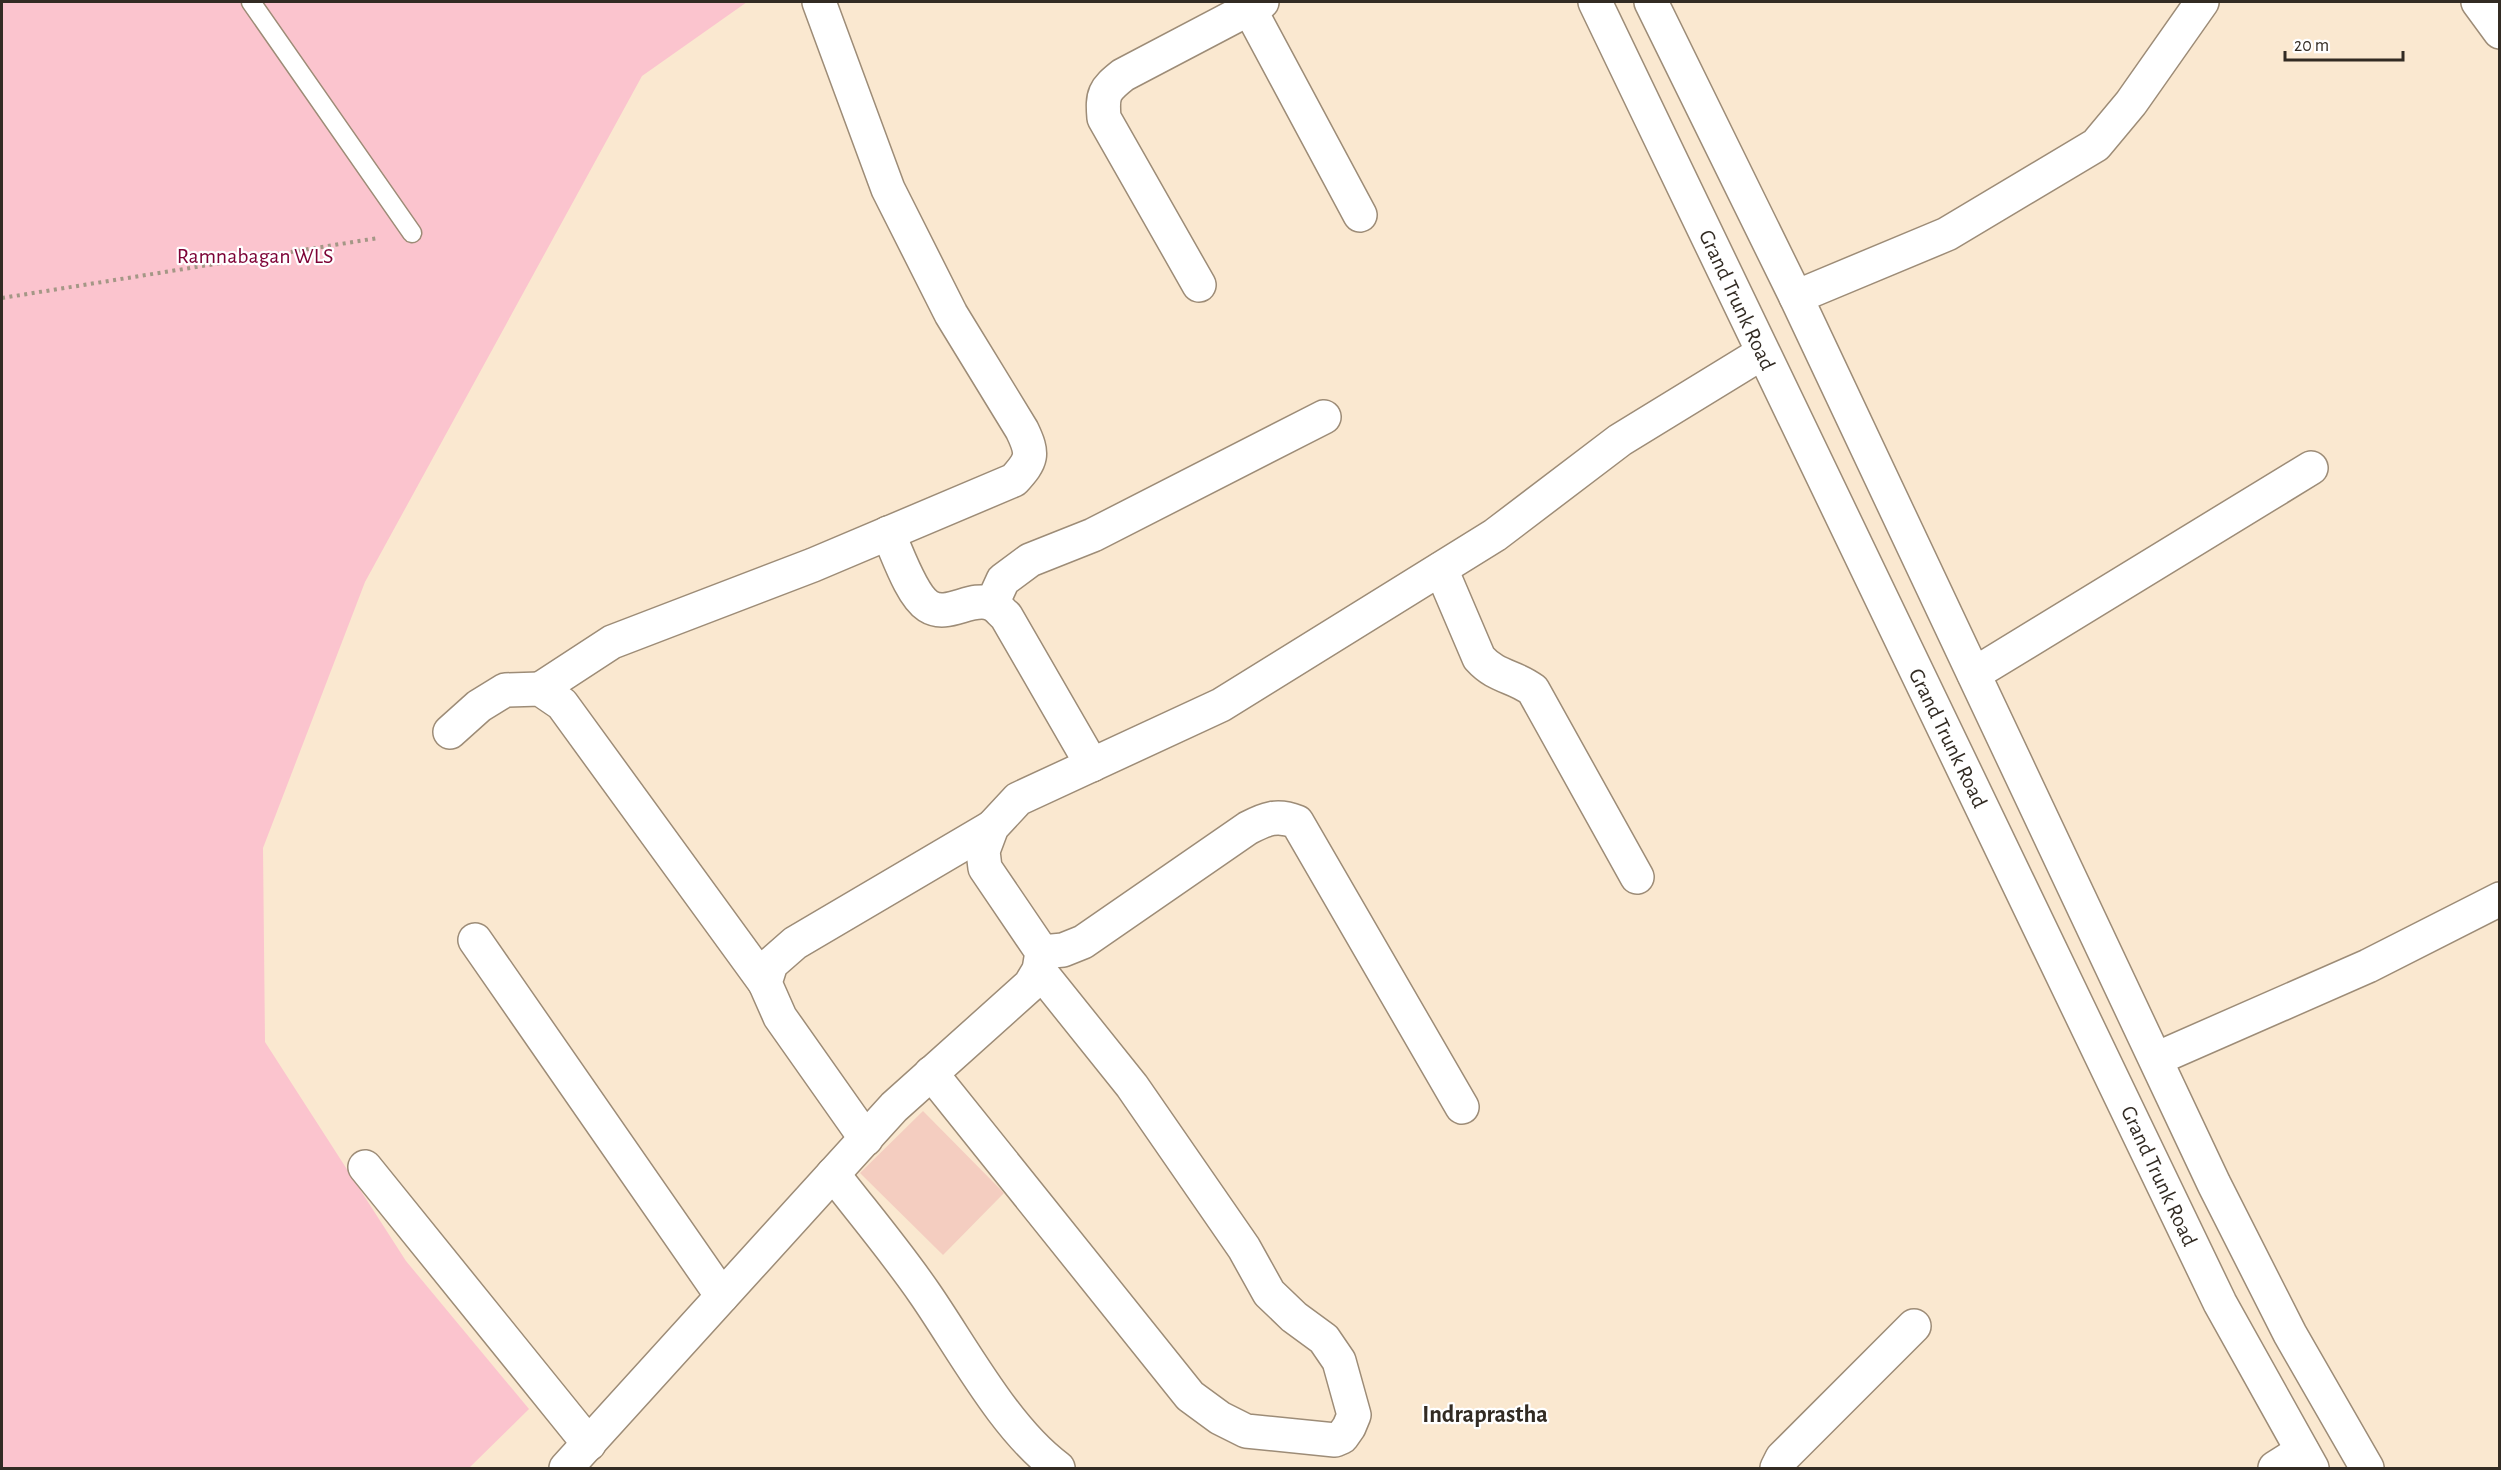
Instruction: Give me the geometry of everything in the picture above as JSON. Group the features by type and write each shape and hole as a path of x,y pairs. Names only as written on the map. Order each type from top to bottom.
{"street":[{"path":"450,732 479,706 505,690 540,689 612,642 813,565 1014,480 1029,463 1030,448 1022,430 951,314 888,189 819,2"},
{"name":"Grand Trunk Road","path":"1595,2 2296,1463"},
{"name":"Grand Trunk Road","path":"1651,2 1796,297 2214,1184 2290,1334 2367,1468"},
{"path":"1796,297 1947,234 2096,144 2137,94 2202,2"},
{"path":"1199,285 1104,118 1102,99 1107,88 1123,75 1256,5 1360,215"},
{"path":"765,983 771,964 795,943 992,827 1018,800 1221,705 1495,535 1620,440 1762,353"},
{"path":"992,604 1003,580 1030,560 1093,535 1324,417"},
{"path":"1974,674 2311,468"},
{"path":"888,533 919,597 929,607 944,611 977,603 992,604 1006,616 1092,765"},
{"path":"1441,569 1479,658 1489,669 1533,690 1637,877"},
{"path":"540,689 562,704 765,983 780,1017 866,1138"},
{"path":"566,1468 894,1107 1030,985 1040,961 1083,942 1248,828 1268,818 1285,817 1297,822 1462,1107"},
{"path":"931,1073 1190,1396 1220,1418 1246,1431 1335,1440 1342,1437 1354,1415 1339,1361 1324,1339 1293,1317 1269,1293 1244,1248 1132,1086 1040,961 985,868 983,851 992,827"},
{"path":"2156,1059 2368,966 2499,899"},
{"path":"475,940 722,1296"},
{"path":"365,1167 589,1444"},
{"path":"833,1174 923,1291 1007,1416 1040,1455 1058,1468"},
{"path":"1777,1468 1782,1458 1914,1326"}],"lane":[{"path":"251,2 412,233"}],"path":[{"path":"2,298 412,233"}],"green space":[{"name":"Ramnabagan WLS","path":"2,2 747,2 642,76 365,582 263,848 265,1042 406,1261 529,1409 469,1468 2,1468"}],"building":[{"path":"923,1111 1004,1193 943,1255 860,1173"}],"district":[{"name":"Indraprastha","path":"1485,1415"}]}
